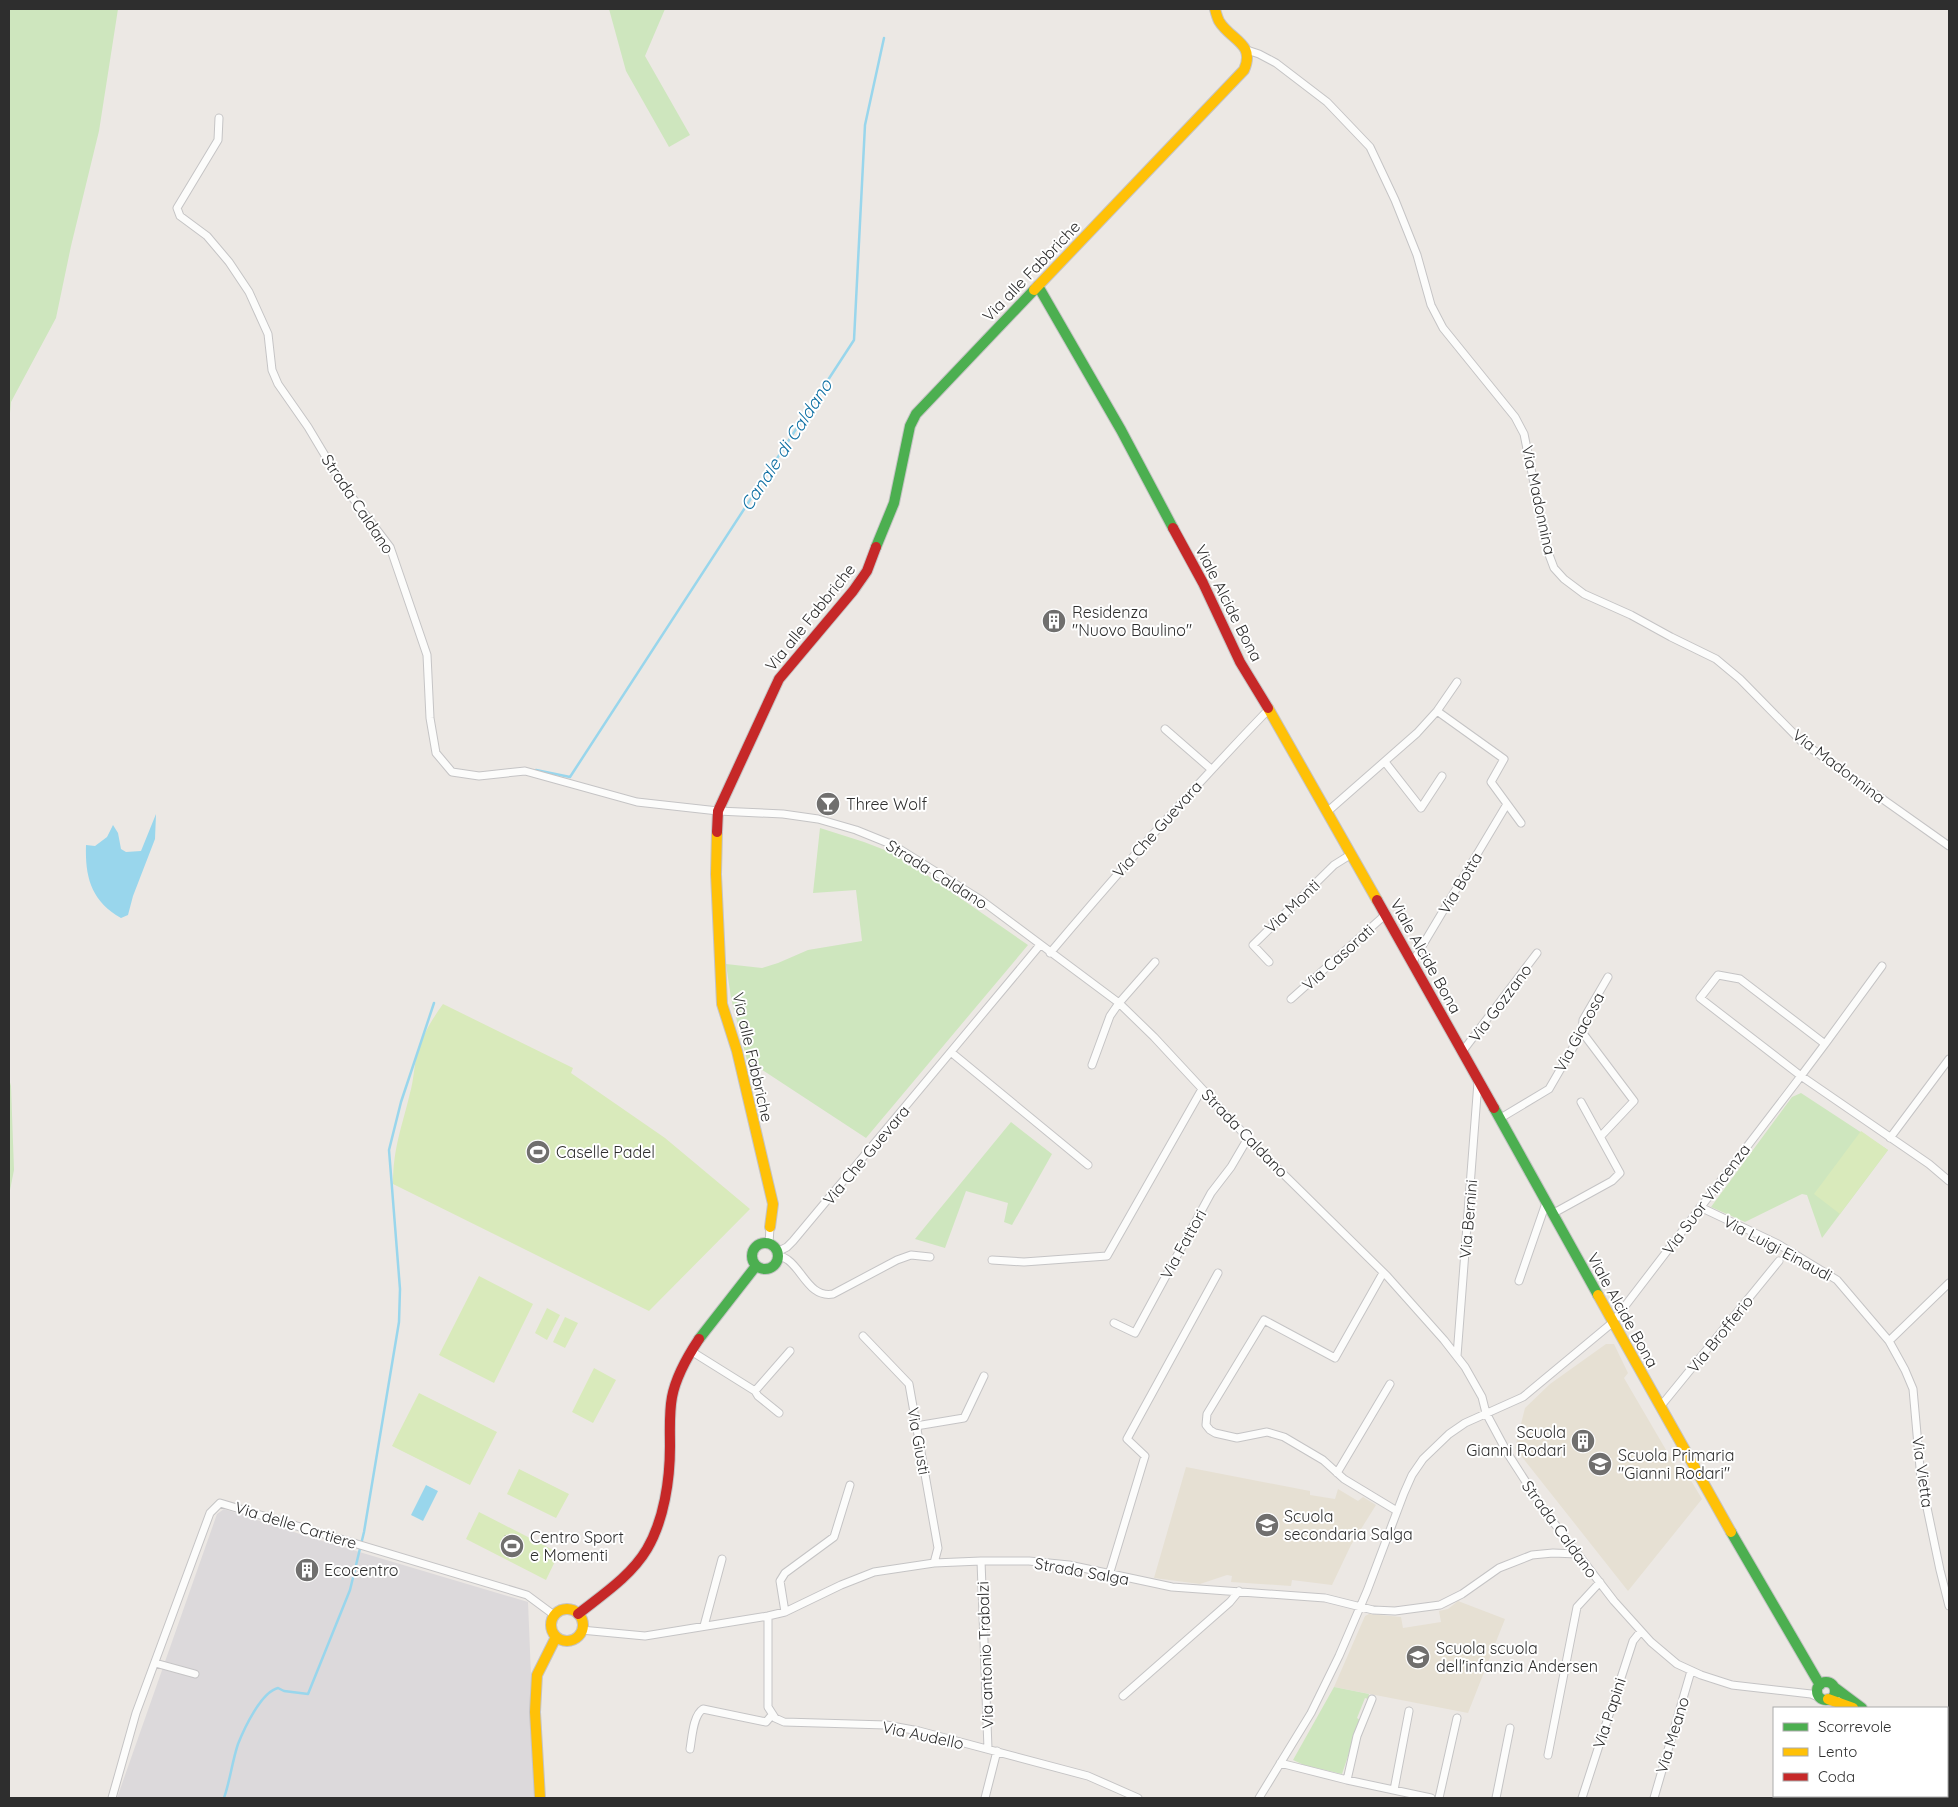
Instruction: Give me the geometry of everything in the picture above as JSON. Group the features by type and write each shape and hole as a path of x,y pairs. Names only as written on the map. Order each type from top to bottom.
{"street":[{"path":"1215,9 1220,21 1247,50"},
{"name":"Via alle Fabbriche","path":"770,1227 773,1204 737,1051 722,1004 716,874 718,811 779,679 853,591 867,571 894,503 910,426 916,414 1244,70 1248,61 1247,50"},
{"name":"Via Madonnina","path":"1247,50 1276,62 1327,102 1370,147 1395,200 1417,255 1431,305 1443,328 1515,416 1524,434 1548,552 1554,568 1564,580 1584,594 1631,615 1716,659 1740,679 1802,742 1949,846"},
{"name":"Strada Caldano","path":"219,118 218,140 177,208 180,216 208,236 229,262 244,285 268,334 272,370 278,384 308,427 342,484 390,547 427,655 430,718 436,753 452,772 479,776 525,771 637,802 718,811 783,814 818,819 856,830 893,845 981,900 1119,1003 1154,1037 1248,1138 1383,1273 1466,1366 1482,1397 1486,1413 1523,1478 1544,1510 1577,1554 1651,1642 1677,1664 1691,1671 1732,1685 1798,1693 1825,1699"},
{"name":"Viale Alcide Bona","path":"1038,286 1121,430 1203,582 1240,662 1269,709 1350,855 1386,915 1612,1323 1792,1639 1824,1686"},
{"path":"1327,812 1417,733 1437,711 1457,682"},
{"name":"Via Che Guevara","path":"1050,953 1136,852 1211,769 1269,709"},
{"path":"1437,711 1504,759 1491,782 1521,823"},
{"path":"1166,729 1211,769"},
{"path":"1384,762 1421,808 1442,776"},
{"name":"Via Botta","path":"1412,963 1508,804"},
{"name":"Via Monti","path":"1269,962 1253,945 1334,865 1350,855"},
{"name":"Via Casorati","path":"1291,999 1386,915"},
{"name":"Via Che Guevara","path":"777,1253 788,1247 952,1053 1040,945"},
{"name":"Via Gozzano","path":"1462,1052 1537,953"},
{"path":"1092,1065 1110,1016 1155,962"},
{"name":"Via Suor Vincenza","path":"1259,1798 1311,1713 1339,1656 1412,1475 1423,1459 1449,1434 1486,1413 1523,1398 1612,1323 1801,1076 1882,966"},
{"path":"1825,1044 1740,979 1718,975 1700,998 1801,1076 1929,1164 1949,1181"},
{"name":"Via Giacosa","path":"1499,1119 1549,1089 1582,1032 1583,1020 1608,977"},
{"path":"1582,1032 1634,1101 1601,1136"},
{"path":"952,1053 1088,1165"},
{"path":"1890,1138 1949,1059"},
{"name":"Via Bernini","path":"1457,1356 1478,1081"},
{"path":"992,1260 1024,1262 1107,1256 1202,1089"},
{"path":"1552,1214 1618,1177 1620,1170 1580,1102"},
{"name":"Via Fattori","path":"1114,1323 1134,1333 1211,1193 1231,1167 1248,1138"},
{"path":"1518,1281 1546,1203"},
{"name":"Via Luigi Einaudi","path":"1700,1207 1778,1244 1837,1280 1889,1342"},
{"path":"770,1227 769,1244 777,1253 789,1261 811,1287 819,1293 826,1295 833,1294 897,1260 911,1255 930,1257"},
{"path":"769,1244 757,1246 753,1250 752,1256 756,1266 760,1269 771,1268 777,1260 777,1253"},
{"name":"Via Brofferio","path":"1660,1407 1779,1261"},
{"path":"578,1614 630,1569 646,1550 659,1524 670,1455 669,1410 674,1387 691,1351 726,1302 756,1266"},
{"path":"1383,1273 1335,1358 1264,1320 1207,1414 1206,1425 1215,1433 1236,1438 1267,1432 1284,1437 1323,1460 1344,1479 1397,1511"},
{"path":"1109,1575 1145,1456 1127,1439 1218,1274"},
{"path":"1889,1342 1949,1283"},
{"name":"Via Giusti","path":"863,1336 909,1384 938,1548 934,1564"},
{"name":"Via Vietta","path":"1889,1342 1905,1370 1913,1389 1922,1478 1949,1606"},
{"path":"755,1391 790,1350"},
{"path":"691,1351 755,1391 758,1396 780,1413"},
{"path":"916,1426 964,1418 984,1376"},
{"path":"1337,1473 1390,1384"},
{"path":"785,1612 780,1580 786,1572 834,1538 850,1485"},
{"name":"Via delle Cartiere","path":"112,1798 136,1713 210,1513 217,1504 224,1503 367,1548 527,1595 554,1615"},
{"name":"Strada Salga","path":"582,1630 645,1636 768,1616 785,1612 841,1585 874,1572 934,1564 981,1561 1029,1561 1069,1565 1172,1587 1325,1598 1373,1610 1396,1611 1440,1605 1462,1594 1500,1568 1532,1555 1553,1552 1577,1554"},
{"path":"704,1626 722,1559"},
{"name":"Via antonio Trabalzi","path":"981,1561 988,1749"},
{"path":"1548,1755 1576,1607 1600,1582"},
{"path":"1123,1696 1230,1602 1239,1591"},
{"path":"566,1609 578,1614 582,1622 582,1630 576,1637 562,1640 556,1637 551,1628 554,1615 560,1610 566,1609"},
{"path":"690,1749 697,1717 699,1711 703,1709 766,1722 772,1715 768,1707 768,1616"},
{"name":"Via Papini","path":"1582,1798 1633,1641 1641,1631"},
{"path":"540,1798 535,1712 537,1675 556,1637"},
{"path":"155,1663 195,1674"},
{"name":"Via Meano","path":"1654,1798 1691,1671"},
{"path":"1824,1686 1818,1695 1850,1707"},
{"path":"1824,1686 1834,1695 1825,1699"},
{"path":"1824,1686 1860,1707"},
{"name":"Strada Caldano","path":"1798,1693 1824,1686"},
{"path":"1346,1780 1357,1736 1372,1699"},
{"path":"1394,1790 1409,1711"},
{"name":"Via Audello","path":"772,1715 775,1718 789,1722 886,1725 919,1731 1088,1776 1138,1798"},
{"path":"1439,1798 1457,1718"},
{"path":"1496,1798 1510,1728"},
{"path":"985,1798 997,1751"},
{"path":"1280,1762 1346,1780 1431,1798"}],"shaded area":[{"name":"Scuola Primaria \"Gianni Rodari\"","path":"1606,1344 1614,1344 1628,1373 1624,1378 1683,1479 1690,1479 1702,1499 1628,1591 1515,1448 1525,1408 1550,1384"},
{"name":"Scuola secondaria Salga","path":"1186,1467 1310,1491 1310,1495 1335,1499 1338,1489 1358,1501 1363,1497 1376,1505 1351,1545 1332,1585 1292,1580 1291,1586 1231,1582 1232,1576 1227,1575 1200,1584 1154,1578"},
{"path":"224,1509 309,1537 528,1602 536,1798 117,1798 217,1514"},
{"name":"Scuola scuola dell'infanzia Andersen","path":"1458,1601 1505,1619 1468,1713 1334,1687 1365,1616 1369,1614 1401,1617 1403,1628 1441,1622 1439,1611 1448,1609"}],"green space":[{"path":"9,9 118,9 99,131 71,246 56,318 11,402 9,424"},
{"path":"609,9 665,9 645,56 690,135 669,147 626,71"},
{"path":"820,828 890,852 921,871 1028,945 866,1138 747,1060 731,998 726,964 762,968 808,950 862,941 856,890 813,893"},
{"name":"Caselle Padel","path":"443,1004 573,1068 571,1073 665,1138 750,1209 649,1311 393,1184 396,1148 418,1051 429,1026"},
{"path":"9,1079 11,1086 14,1170 9,1195"},
{"path":"1801,1093 1888,1150 1822,1238 1807,1195 1802,1194 1745,1222 1711,1207 1792,1097"},
{"path":"1011,1122 1052,1154 1012,1225 1004,1222 1008,1203 966,1191 945,1248 915,1239"},
{"path":"1861,1131 1888,1150 1840,1214 1814,1194"},
{"path":"479,1276 533,1304 494,1383 439,1355"},
{"path":"547,1308 560,1315 547,1340 535,1333"},
{"path":"565,1317 578,1323 565,1348 553,1342"},
{"path":"594,1368 616,1380 593,1423 572,1412"},
{"path":"419,1393 497,1432 470,1485 392,1446"},
{"path":"519,1469 569,1494 556,1518 507,1494"},
{"name":"Centro Sport e Momenti","path":"479,1512 559,1553 546,1580 466,1539"},
{"path":"1334,1687 1369,1694 1368,1699 1365,1698 1357,1718 1360,1720 1342,1774 1304,1765 1293,1760"}],"water":[{"path":"156,814 155,839 133,896 128,915 121,918 96,896 87,868 86,845 95,846 107,837 113,825 118,833 121,849 126,852 141,851"},
{"path":"426,1485 438,1491 423,1521 411,1515"}],"waterway":[{"name":"Canale di Caldano","path":"536,770 570,777 854,340 865,125 884,38"},
{"path":"224,1798 238,1744 254,1712 265,1696 278,1688 284,1691 308,1694 350,1590 364,1532 399,1322 400,1289 389,1150 401,1102 434,1003"}],"traffic: fast":[{"path":"1038,286 1121,430 1173,528"},
{"path":"876,547 894,503 910,426 916,414 1034,290"},
{"path":"1494,1108 1598,1295"},
{"path":"765,1243 774,1247 778,1256 774,1265 765,1269 756,1265 752,1256 756,1247 765,1243"},
{"path":"699,1339 756,1266"},
{"path":"1731,1532 1820,1685"},
{"path":"1826,1682 1832,1685 1835,1691 1832,1697 1826,1700 1820,1697 1817,1691 1820,1685 1826,1682"},
{"path":"1834,1687 1861,1707"}],"traffic: slow":[{"path":"1034,290 1244,70 1247,54 1240,42 1219,21 1215,9"},
{"path":"1268,708 1377,900"},
{"path":"717,832 716,874 722,1004 737,1051 773,1204 770,1227"},
{"path":"1598,1295 1731,1532"},
{"path":"567,1609 578,1614 583,1625 578,1636 567,1641 556,1636 551,1625 556,1614 567,1609"},
{"path":"540,1798 535,1712 537,1675 556,1637"},
{"path":"1828,1699 1850,1707"}],"traffic: jam":[{"path":"1173,528 1203,583 1240,662 1268,708"},
{"path":"717,832 718,811 779,679 853,591 867,571 876,547"},
{"path":"1377,900 1494,1108"},
{"path":"578,1614 633,1568 653,1538 662,1513 667,1486 672,1397 682,1367 699,1339"}],"place":[{"name":"Residenza \"Nuovo Baulino\"","path":"1054,621"},
{"name":"Three Wolf","path":"828,804"},
{"name":"Caselle Padel","path":"538,1152"},
{"name":"Scuola Gianni Rodari","path":"1583,1441"},
{"name":"Scuola Primaria \"Gianni Rodari\"","path":"1600,1464"},
{"name":"Scuola secondaria Salga","path":"1267,1525"},
{"name":"Centro Sport e Momenti","path":"512,1546"},
{"name":"Ecocentro","path":"307,1570"},
{"name":"Scuola scuola dell'infanzia Andersen","path":"1418,1657"}]}
